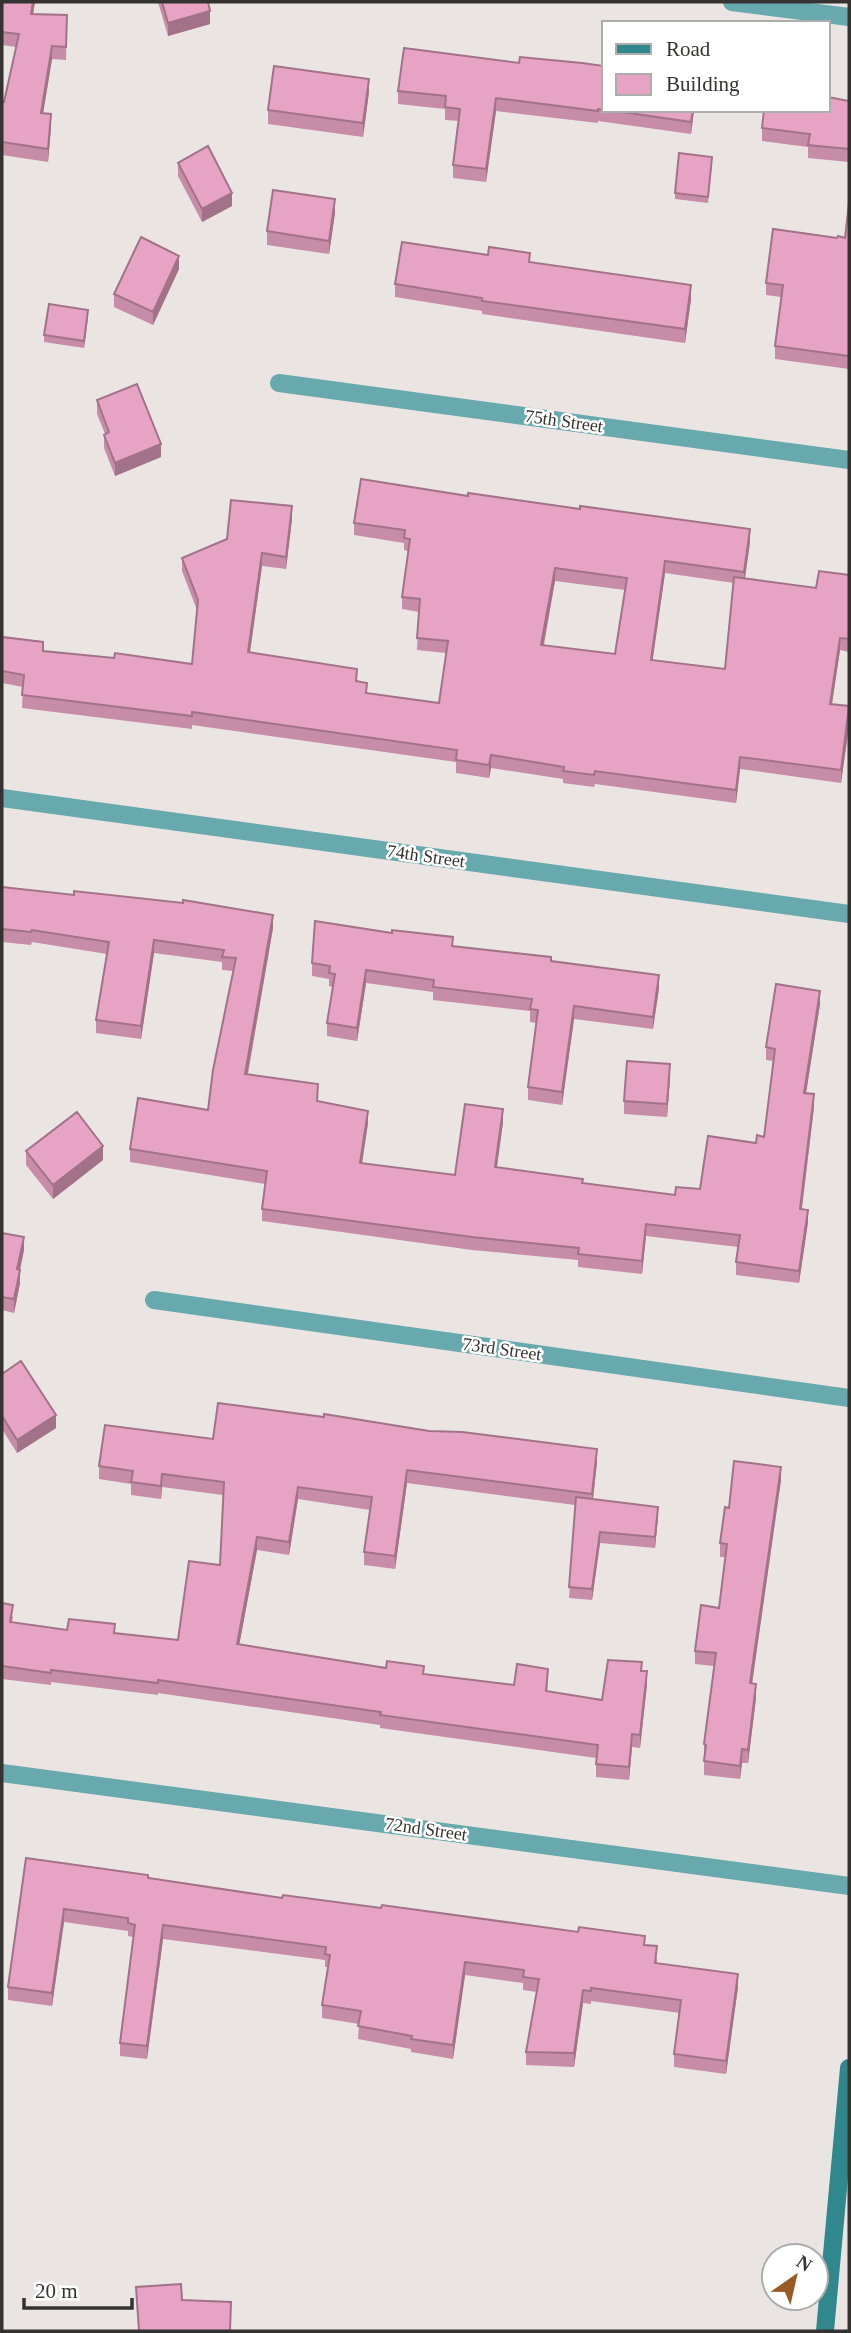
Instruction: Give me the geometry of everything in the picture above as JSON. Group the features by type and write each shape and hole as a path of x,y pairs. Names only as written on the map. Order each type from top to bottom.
{"street":[{"path":"732,2 849,18"},
{"name":"75th Street","path":"279,383 849,460"},
{"name":"74th Street","path":"2,798 849,914"},
{"name":"73rd Street","path":"154,1300 849,1398"},
{"name":"72nd Street","path":"2,1773 849,1886"},
{"path":"825,2331 849,2068"}],"building":[{"path":"2,2 33,2 31,14 67,15 66,47 52,46 41,113 51,114 48,149 2,142 2,101 4,102 19,34 2,32"},
{"path":"162,2 208,2 210,11 168,23"},
{"path":"404,48 519,63 520,57 602,66 602,110 598,111 496,98 486,169 453,165 460,109 445,107 446,96 398,91"},
{"path":"274,66 369,79 363,123 268,110"},
{"path":"830,97 849,101 849,149 808,145 810,134 762,128 764,112 830,112"},
{"path":"623,112 693,112 691,122"},
{"path":"208,146 232,193 202,209 178,163"},
{"path":"679,153 712,157 708,197 675,193"},
{"path":"273,190 335,199 329,241 267,231"},
{"path":"849,203 849,356 775,346 783,285 766,283 773,229 845,238"},
{"path":"141,237 179,256 153,312 114,294"},
{"path":"402,242 488,255 489,247 530,253 529,262 691,285 685,329 482,301 482,298 395,284"},
{"path":"49,304 88,310 84,341 44,335"},
{"path":"137,384 161,444 115,463 104,435 109,432 97,400"},
{"path":"361,479 468,496 468,493 580,509 580,506 750,529 744,572 665,561 651,660 725,669 734,577 816,588 819,571 849,575 849,639 840,638 830,704 849,706 841,770 740,757 736,790 595,771 594,775 563,771 564,767 491,755 489,765 456,760 457,750 192,712 192,716 22,695 24,675 2,671 2,637 43,642 43,651 114,658 115,653 192,664 198,600 182,558 227,539 231,500 292,506 286,557 262,553 248,652 357,669 356,681 367,683 366,693 439,703 448,641 417,638 420,599 402,597 410,539 404,538 405,530 354,523","holes":["555,568 627,578 615,654 541,645"]},
{"path":"2,887 74,895 74,891 183,903 183,900 273,915 245,1074 318,1084 317,1101 368,1111 360,1163 455,1175 465,1104 503,1109 495,1167 583,1179 582,1183 675,1195 676,1187 700,1189 708,1136 756,1143 757,1135 764,1137 775,1049 766,1047 776,984 820,991 804,1093 814,1094 800,1209 808,1210 799,1271 736,1262 740,1235 646,1224 642,1261 578,1254 579,1248 472,1237 262,1209 267,1171 130,1149 138,1098 208,1110 213,1070 236,958 222,957 224,950 154,940 141,1026 96,1020 109,942 32,930 2,929"},
{"path":"315,921 392,933 392,930 453,937 452,946 551,957 551,961 659,975 653,1017 574,1006 562,1092 528,1087 538,1010 530,1009 532,999 433,987 434,980 366,970 357,1028 327,1023 335,974 329,973 330,966 312,963"},
{"path":"627,1061 670,1064 667,1104 624,1101"},
{"path":"77,1112 103,1146 53,1185 26,1151"},
{"path":"2,1233 24,1237 14,1299 2,1297"},
{"path":"21,1361 56,1415 17,1440 2,1416 2,1374"},
{"path":"218,1403 324,1417 324,1414 429,1431 462,1432 597,1449 592,1494 407,1470 395,1556 364,1552 372,1497 298,1487 289,1542 257,1537 237,1644 386,1668 387,1661 424,1666 423,1674 514,1685 517,1664 548,1669 546,1691 602,1700 608,1660 642,1662 641,1671 647,1671 640,1735 632,1734 629,1767 596,1764 598,1745 380,1715 381,1712 158,1680 158,1683 2,1666 2,1603 13,1605 10,1622 67,1630 69,1619 115,1624 114,1633 178,1640 189,1561 220,1565 224,1482 162,1474 161,1486 131,1482 133,1471 99,1466 105,1425 213,1439"},
{"path":"734,1461 781,1467 750,1683 756,1684 748,1750 742,1749 740,1766 704,1761 716,1653 695,1651 701,1605 719,1608 727,1544 720,1543 725,1507 729,1508"},
{"path":"576,1497 658,1507 655,1537 600,1532 592,1589 569,1587"},
{"path":"26,1858 282,1898 283,1895 381,1908 382,1905 578,1932 579,1927 645,1936 644,1945 657,1946 655,1963 738,1974 726,2061 674,2054 681,2000 591,1988 591,1991 583,1990 574,2053 526,2052 539,1979 523,1977 524,1970 465,1962 453,2045 411,2039 412,2036 358,2026 361,2011 322,2005 330,1955 325,1954 326,1947 163,1925 147,2046 120,2043 135,1925 128,1923 128,1918 64,1909 52,1993 8,1987"},
{"path":"181,2284 182,2300 231,2302 230,2331 139,2331 136,2287"}]}
